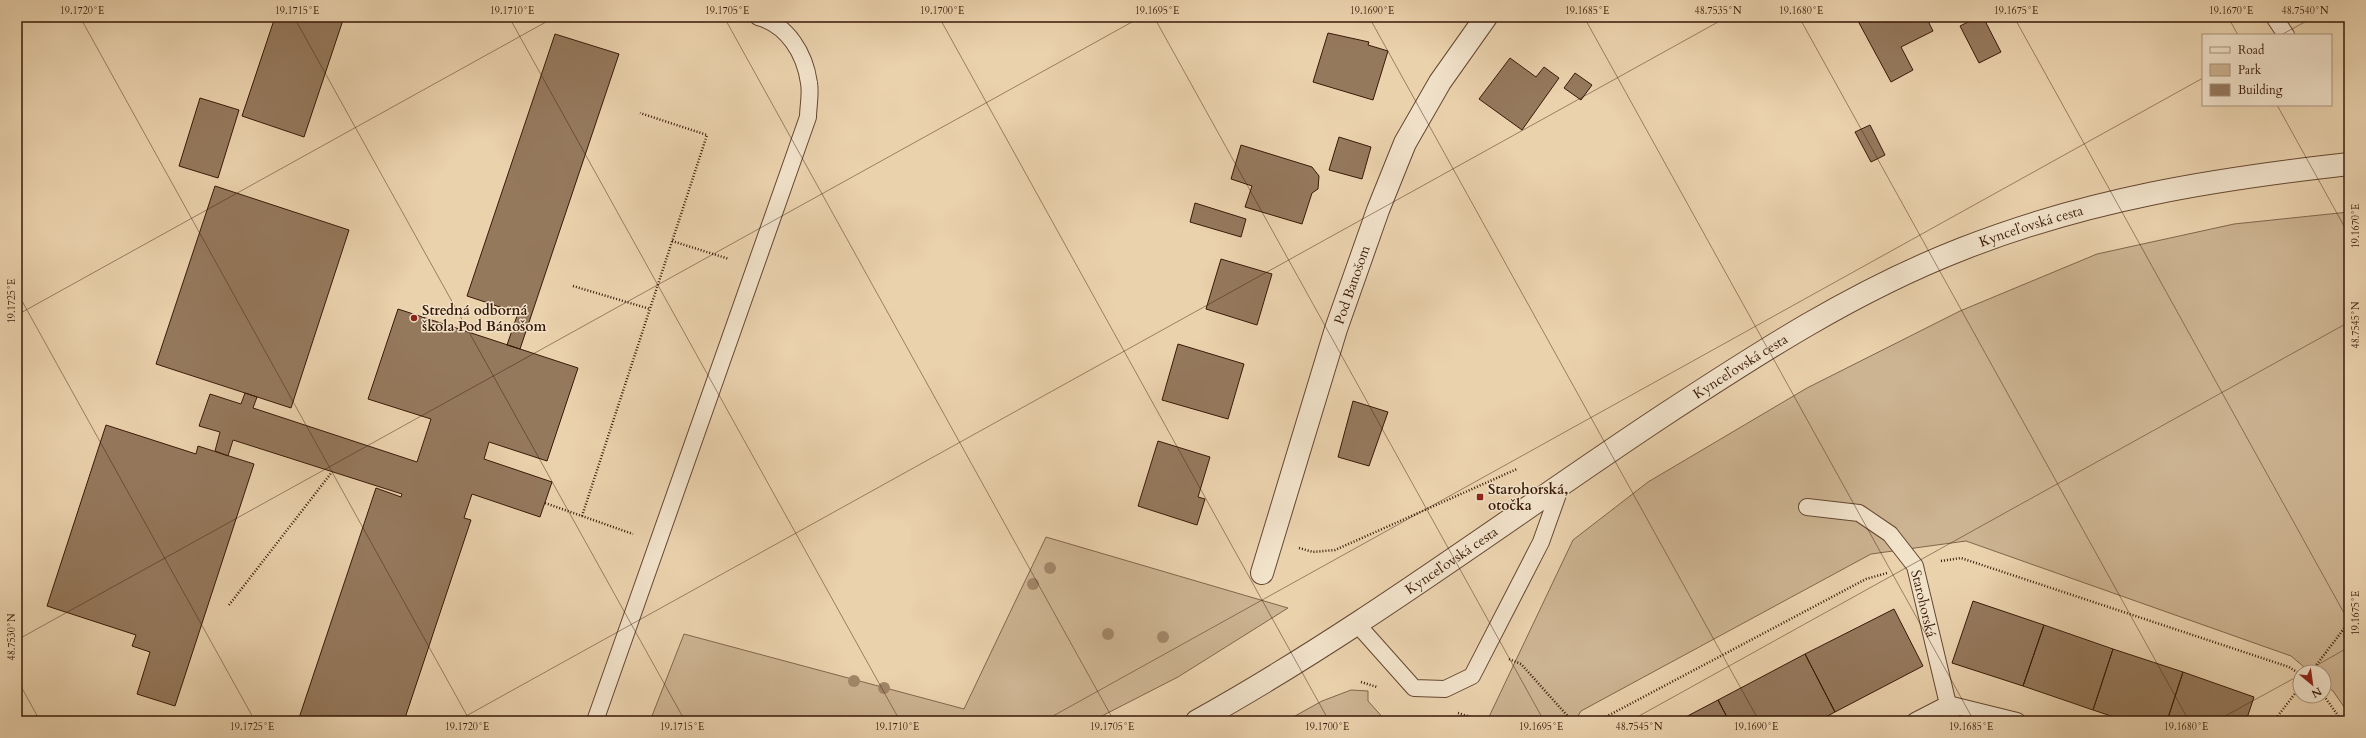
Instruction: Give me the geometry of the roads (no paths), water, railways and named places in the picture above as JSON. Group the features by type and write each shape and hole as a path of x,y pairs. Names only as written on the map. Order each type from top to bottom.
{"street":[{"name":"Pod Banošom","path":"1262,573 1336,329 1378,210 1405,143 1440,82 1486,17"},
{"name":"Kynceľovská cesta","path":"1197,721 1240,698 1357,624 1562,483 1726,374 1806,325 1881,285 1960,249 2037,222 2121,199 2208,182 2349,164"}],"lane":[{"path":"595,721 808,117 809,84 802,55 787,32 758,17"},
{"path":"2274,17 2285,34"},
{"path":"1357,624 1414,688 1445,689 1472,676 1541,542 1562,483"},
{"name":"Starohorská","path":"1807,507 1859,513 1890,534 1915,566 1952,721"},
{"path":"1915,721 1948,704 2017,721"}],"place":[{"name":"Stredná odborná škola Pod Bánošom","path":"414,318"},
{"name":"Starohorská, otočka","path":"1480,497"}]}
